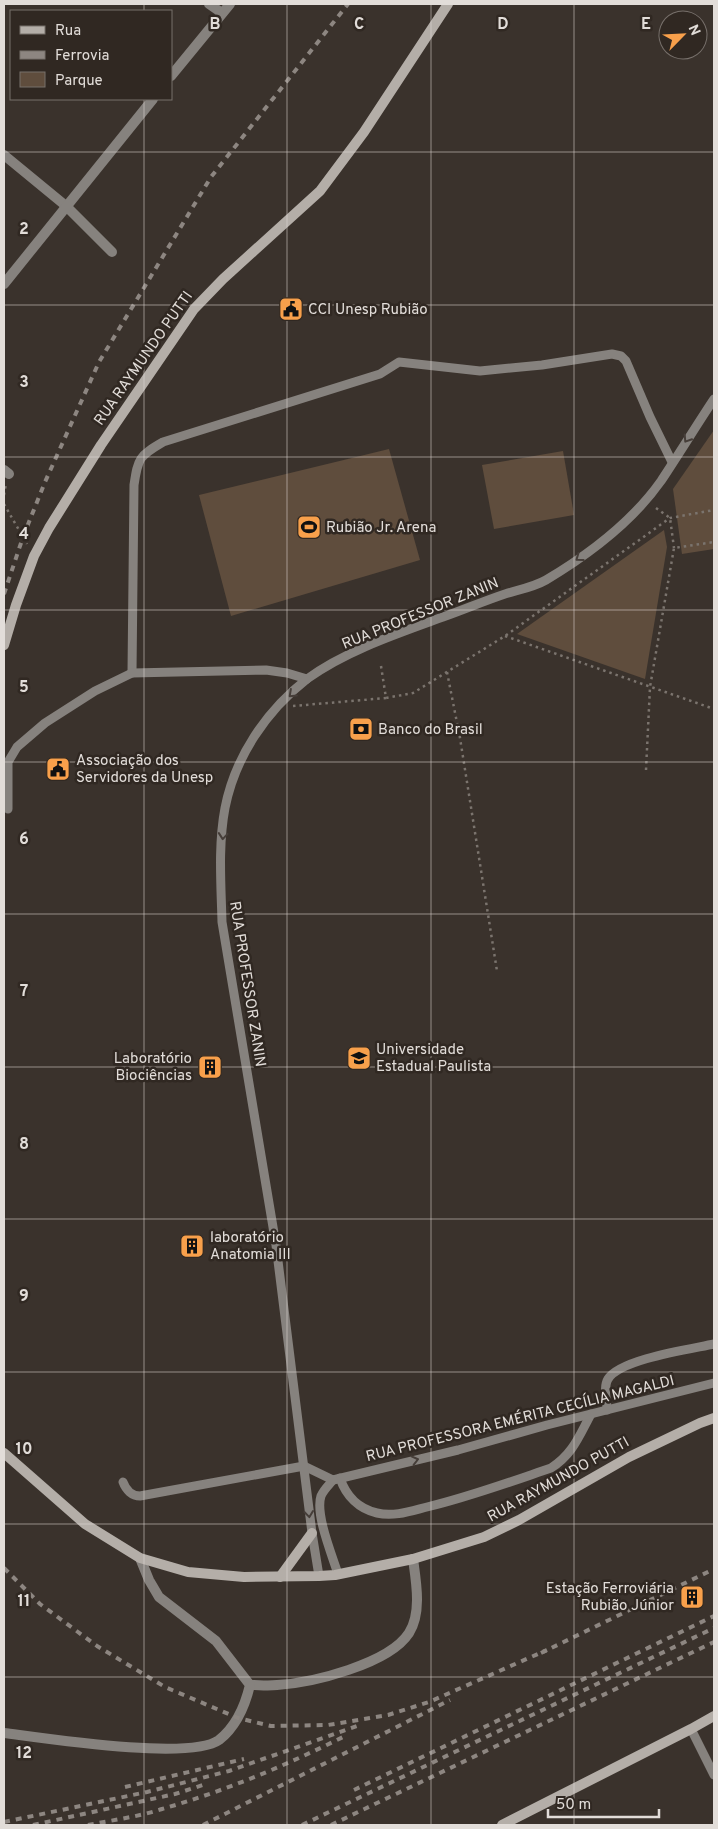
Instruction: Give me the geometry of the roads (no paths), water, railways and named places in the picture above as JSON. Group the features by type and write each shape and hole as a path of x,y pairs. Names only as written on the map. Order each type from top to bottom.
{"street":[{"path":"210,4 222,13"},
{"path":"172,75 230,4"},
{"name":"RUA RAYMUNDO PUTTI","path":"4,645 34,556 101,444 194,309 223,279 320,191 364,132 448,4"},
{"path":"4,284 152,100"},
{"path":"4,155 66,206 112,252"},
{"name":"RUA RAYMUNDO PUTTI","path":"4,1453 85,1524 140,1558 188,1572 244,1577 319,1576 412,1559 484,1537 519,1520 629,1457 714,1418"},
{"path":"280,1577 312,1533"},
{"path":"140,1558 148,1580 159,1597 216,1641 250,1684 277,1685 328,1676 373,1660 396,1647 409,1632 417,1610 412,1559"},
{"path":"4,1733 112,1746 172,1748 209,1744 218,1740 238,1718 245,1706 250,1684"},
{"path":"502,1825 714,1716"}],"lane":[{"path":"132,673 134,486 137,463 145,452 163,442 380,374 399,362 480,370 541,366 612,354 620,356 626,361 672,462"},
{"name":"RUA PROFESSOR ZANIN","path":"319,1576 276,1245 222,922 220,868 225,809 237,767 254,735 276,708 307,679 326,667 361,649 427,623 544,582 590,550 630,517 660,482 714,399"},
{"path":"8,810 8,762 17,747 45,723 87,696 132,673 266,670 287,673 307,679"},
{"path":"607,1410 606,1386 608,1378 616,1372 646,1358 714,1344"},
{"name":"RUA PROFESSORA EMÉRITA CECÍLIA MAGALDI","path":"337,1479 458,1450 714,1383"},
{"path":"123,1482 129,1492 135,1496 140,1496 304,1466 337,1479 352,1500 364,1508 377,1513 403,1513 462,1499 551,1468 564,1460 591,1414"},
{"path":"337,1479 325,1488 321,1497 321,1511 327,1542 338,1574"},
{"path":"691,1729 714,1775"}],"railway":[{"path":"4,594 23,537 45,482 99,362 211,177 348,4"},
{"path":"4,1568 40,1604 97,1646 165,1687 238,1718 271,1726 328,1725 388,1715 429,1702 547,1650"},
{"path":"541,1653 714,1569"},
{"path":"354,1790 714,1616"},
{"path":"302,1825 714,1628"},
{"path":"331,1825 714,1642"},
{"path":"203,1825 450,1700"},
{"path":"4,1822 147,1792 229,1771 360,1725"},
{"path":"88,1825 144,1814 186,1802 278,1767 345,1736"},
{"path":"125,1787 244,1759"},
{"path":"33,1825 175,1794 206,1784"}],"place":[{"name":"CCI Unesp Rubião","path":"291,309"},
{"name":"Rubião Jr. Arena","path":"309,527"},
{"name":"Banco do Brasil","path":"361,729"},
{"name":"Associação dos Servidores da Unesp","path":"58,769"},
{"name":"Universidade Estadual Paulista","path":"359,1058"},
{"name":"Laboratório Biociências","path":"210,1067"},
{"name":"laboratório Anatomia III","path":"192,1246"},
{"name":"Estação Ferroviária Rubião Júnior","path":"692,1597"}]}
